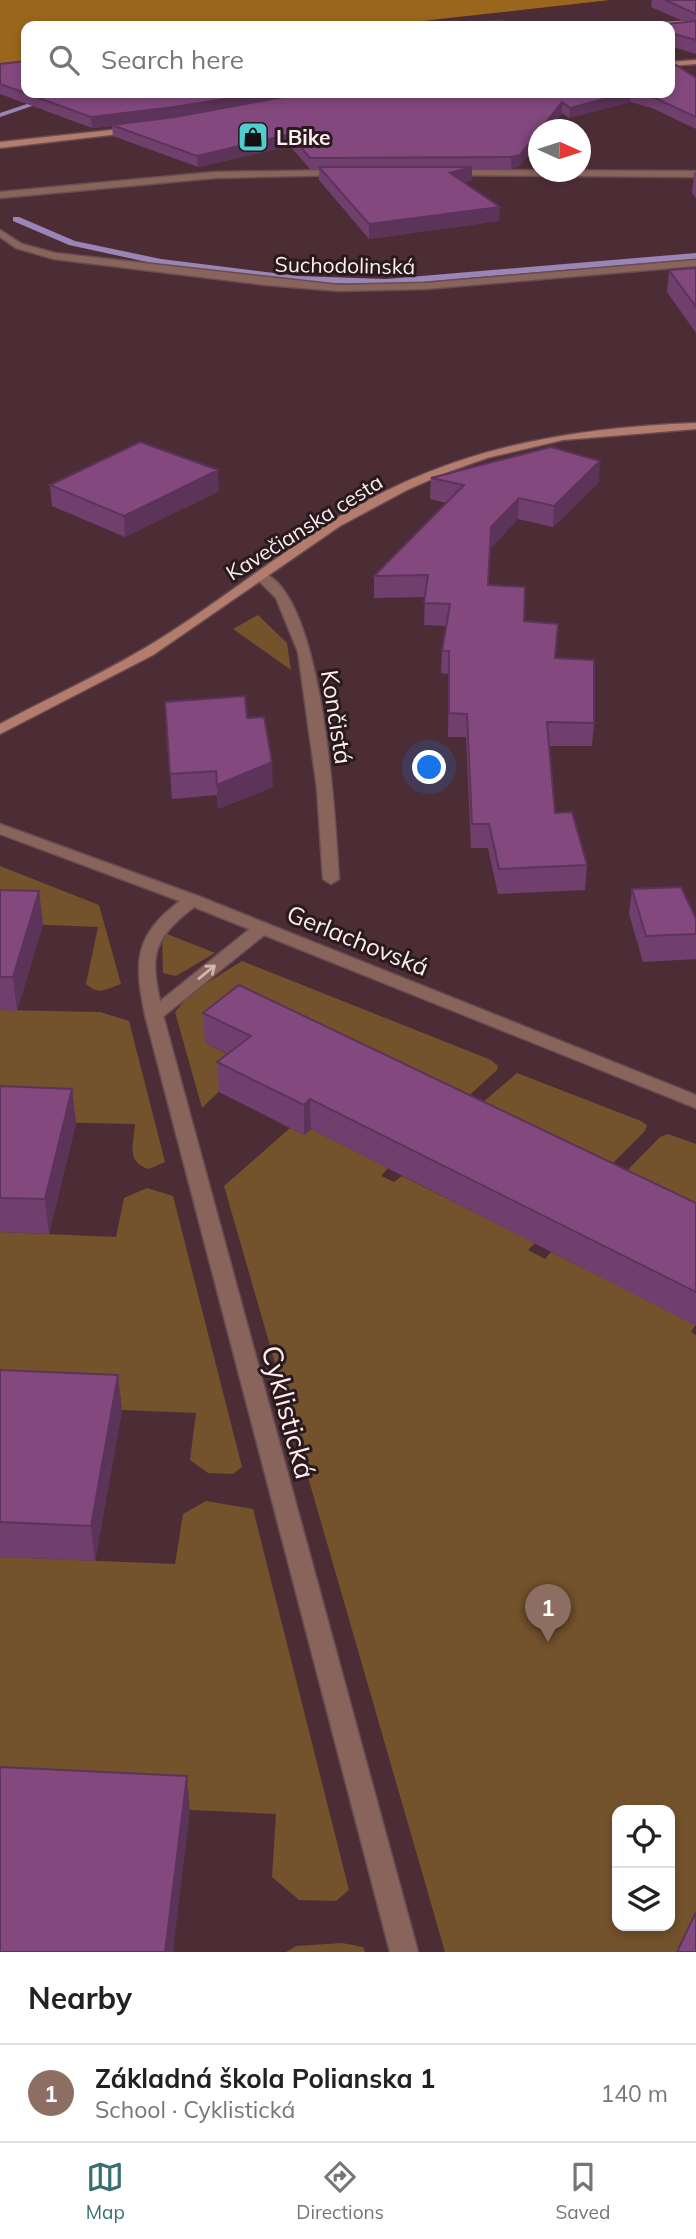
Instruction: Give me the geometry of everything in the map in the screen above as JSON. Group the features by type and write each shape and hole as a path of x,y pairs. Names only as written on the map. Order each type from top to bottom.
{"street":[{"path":"675,64 696,62"},
{"path":"0,145 151,127"},
{"path":"0,195 215,175 354,173"},
{"path":"436,173 696,174"},
{"name":"Suchodolinská","path":"0,233 19,246 54,256 266,282 339,288 425,286 696,263"},
{"name":"Kavečianska cesta","path":"0,730 166,640 360,509 485,453 559,435 696,426"},
{"name":"Končistá","path":"261,576 282,596 304,652 325,789 331,879"},
{"name":"Gerlachovská","path":"0,830 192,900 696,1102"},
{"name":"Cyklistická","path":"192,900 163,923 152,940 148,968 154,1015 404,1952"},
{"path":"154,1015 261,928"}],"shaded area":[{"path":"0,0 610,0 422,21 21,21 21,71 0,73"},
{"path":"258,615 287,643 291,670 233,629"},
{"path":"0,866 99,905 121,984 99,991 86,984 98,927 0,923"},
{"path":"162,932 215,953 176,976 163,973"},
{"path":"242,961 491,1060 498,1066 497,1070 448,1115 205,1043 247,1064 202,1108 175,1012 191,993"},
{"path":"0,1010 100,1012 129,1021 165,1162 149,1169 137,1162 133,1151 135,1124 0,1121"},
{"path":"517,1073 641,1121 647,1125 645,1131 596,1180 461,1121"},
{"path":"290,1128 304,1135 311,1129 388,1168 381,1176 394,1182 402,1176 535,1243 528,1250 545,1259 551,1252 696,1324 691,1332 696,1335 696,1925 684,1952 445,1952 224,1186"},
{"path":"668,1134 696,1144 696,1234 611,1187 660,1137"},
{"path":"147,1188 173,1196 242,1467 233,1474 208,1473 190,1460 196,1413 0,1405 0,1232 116,1237 124,1198"},
{"path":"206,1501 253,1509 349,1890 336,1901 299,1900 272,1877 276,1814 0,1801 0,1557 175,1564 183,1514"},
{"path":"342,1943 363,1947 365,1952 286,1952 296,1946"}],"building":[{"path":"665,0 696,0 696,14"},
{"path":"696,21 696,40 675,34 675,23"},
{"path":"21,62 21,92 0,84 0,64"},
{"path":"675,64 696,78 696,117 655,98 675,98"},
{"path":"39,98 231,98 174,107 91,117"},
{"path":"278,98 608,98 570,108 562,102 549,119 528,119 528,145 520,155 511,157 310,158 290,134 197,156 112,125 175,117"},
{"path":"319,167 472,167 450,173 500,207 369,224"},
{"path":"696,268 696,307 669,270"},
{"path":"140,442 218,470 124,516 50,485"},
{"path":"551,447 600,461 554,506 519,498 491,527 488,585 525,587 524,621 558,624 555,658 594,660 594,723 547,722 555,813 572,812 587,865 499,869 489,824 472,824 467,714 449,713 449,651 442,651 450,604 424,603 428,575 374,576 464,485 431,478"},
{"path":"245,696 247,718 264,717 272,762 217,785 216,771 170,774 165,702"},
{"path":"681,887 696,919 696,934 646,936 632,889"},
{"path":"0,890 39,891 13,977 0,977"},
{"path":"239,985 696,1203 696,1292 310,1099 304,1105 217,1062 251,1036 203,1013"},
{"path":"0,1086 72,1089 45,1199 0,1198"},
{"path":"0,1370 118,1375 91,1526 0,1522"},
{"path":"0,1767 187,1776 165,1952 0,1952"},
{"path":"696,1912 696,1952 677,1952"}],"waterway":[{"path":"675,23 696,22"},
{"path":"0,115 51,98"},
{"path":"16,219 72,243 161,262 298,279 386,282 696,256"}],"place":[{"name":"LBike","path":"253,137"},
{"name":"Základná škola Polianska 1","path":"548,1642"}]}
